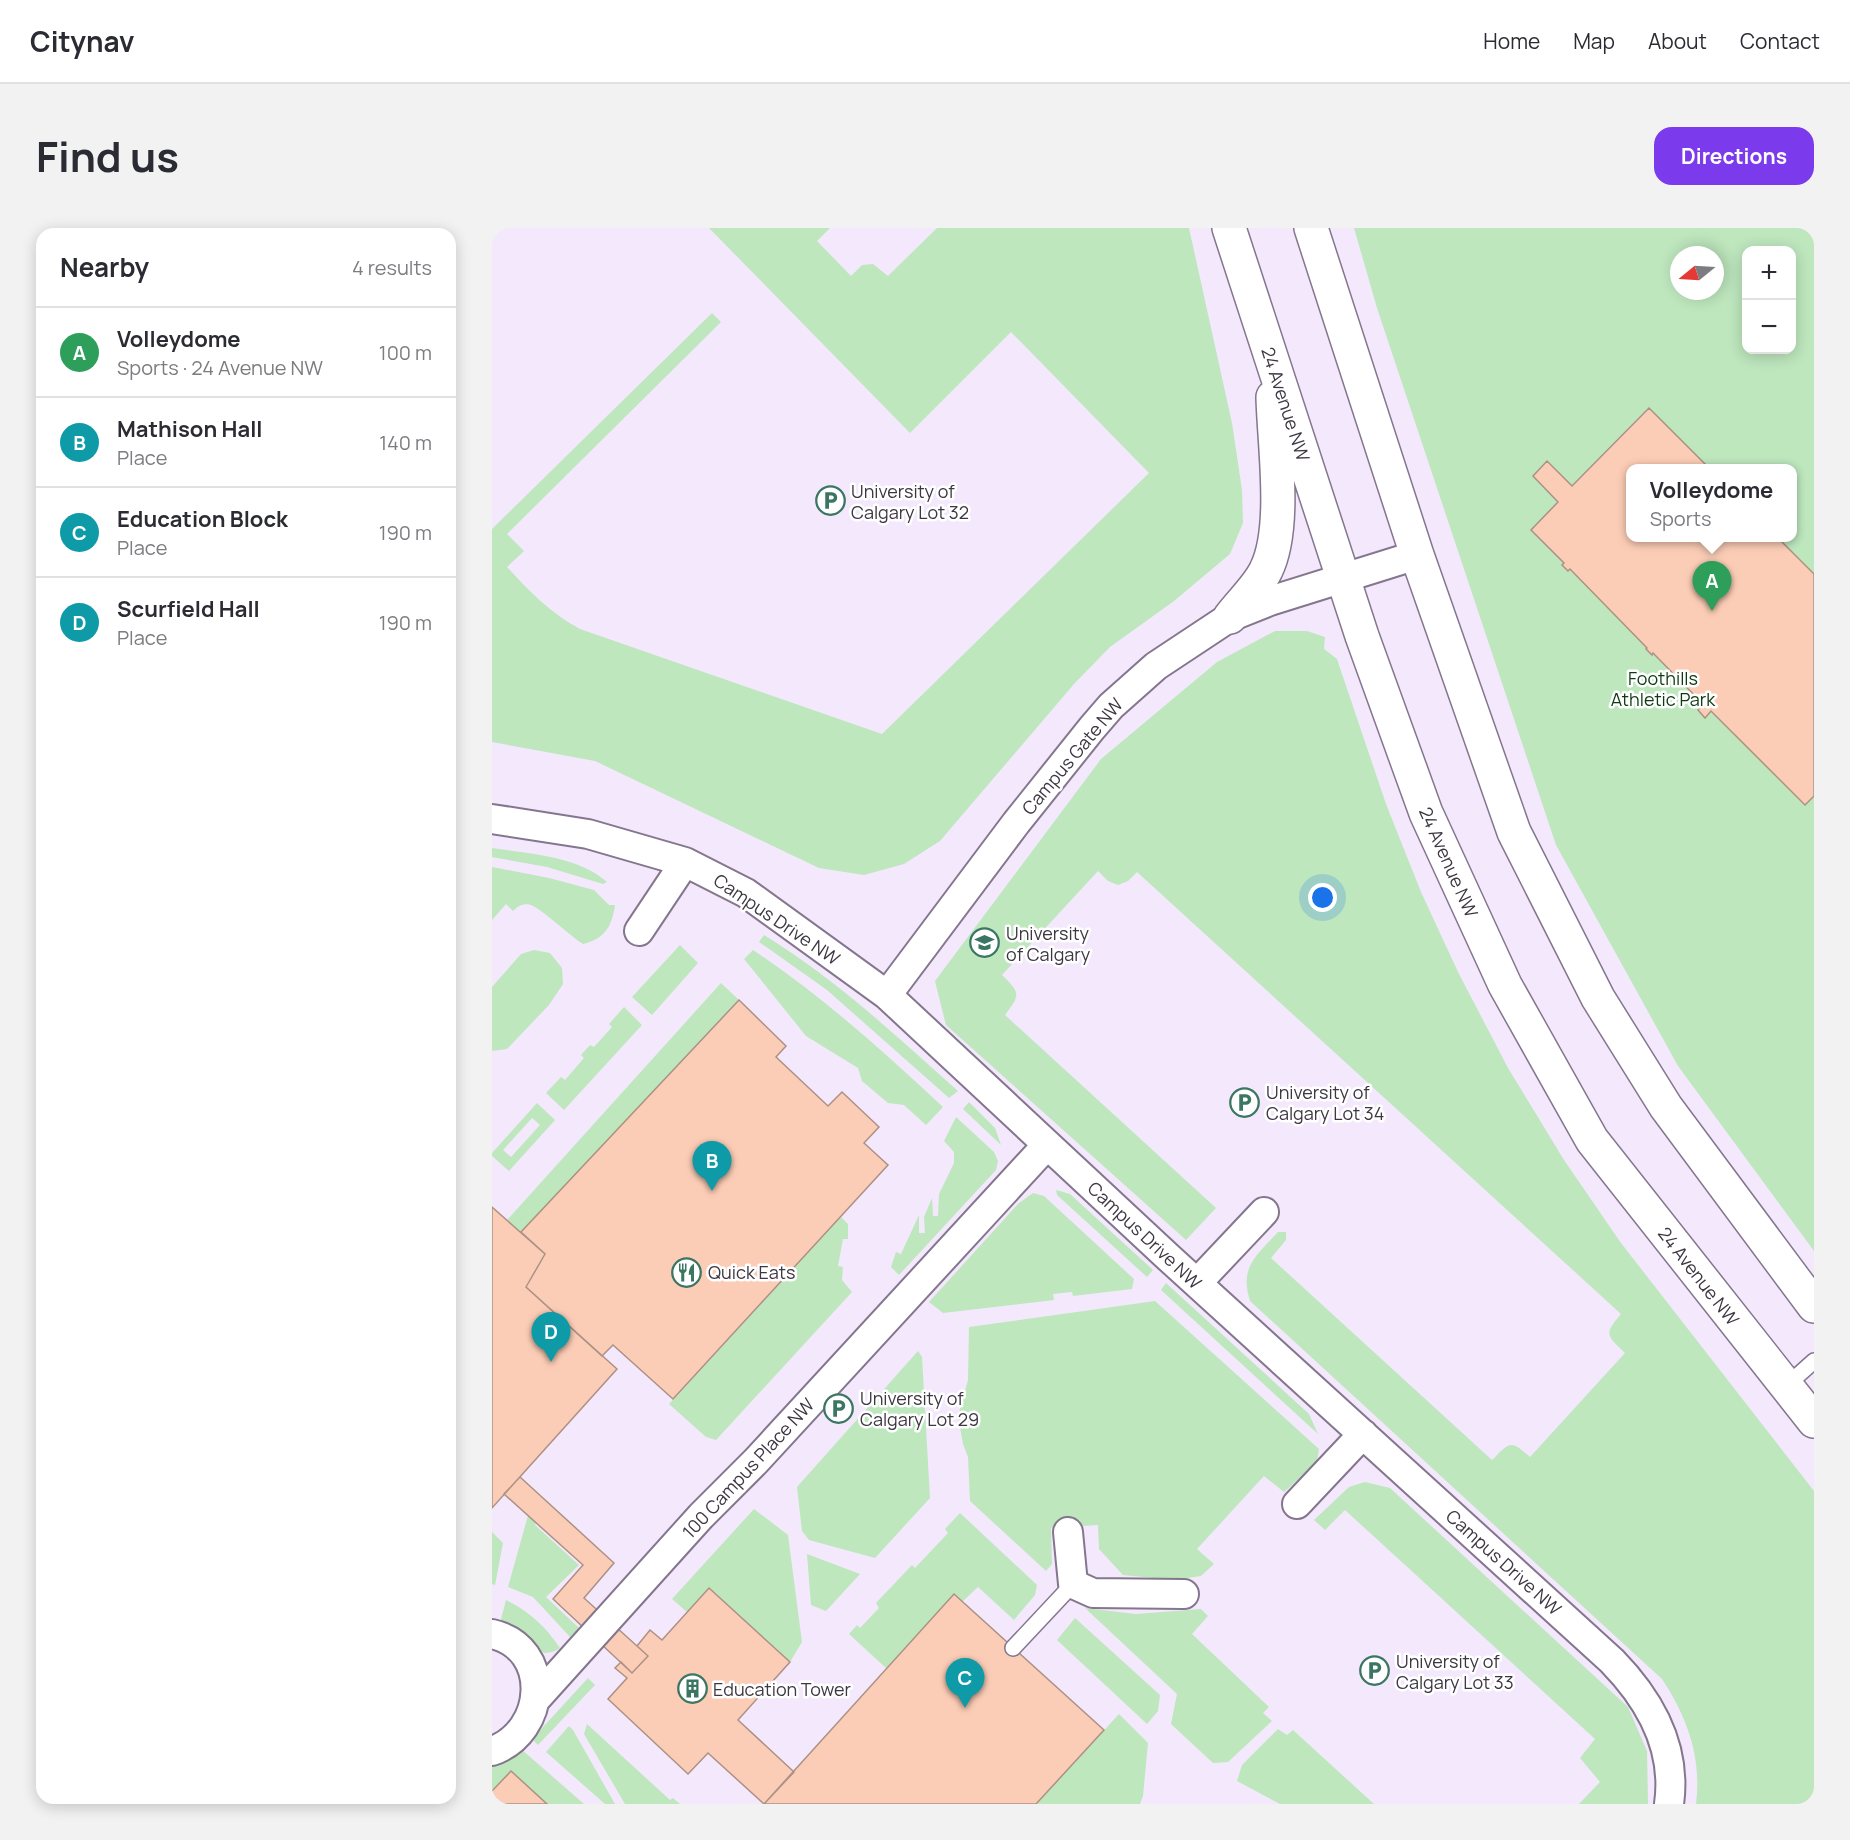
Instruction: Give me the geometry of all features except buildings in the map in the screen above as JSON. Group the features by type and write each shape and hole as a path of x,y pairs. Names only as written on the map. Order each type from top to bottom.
{"street":[{"name":"24 Avenue NW","path":"1229,228 1343,578 1426,813 1505,985 1592,1140 1814,1421"},
{"path":"1311,228 1417,555 1514,832 1598,999 1698,1152 1814,1306"},
{"path":"1230,617 1266,571 1276,543 1272,362"},
{"name":"Campus Gate NW","path":"887,995 1016,823 1112,706 1156,666 1230,617 1417,555"},
{"name":"Campus Drive NW","path":"492,819 588,834 686,862 746,894 887,995 1047,1145 1628,1677 1650,1710 1662,1736 1669,1767 1669,1804"},
{"path":"639,931 686,862"},
{"name":"100 Campus Place NW","path":"536,1699 702,1516 756,1461 1047,1145"},
{"path":"1197,1283 1264,1212"},
{"path":"1298,1504 1363,1434"},
{"path":"1068,1532 1073,1584 1094,1593 1184,1594"},
{"path":"492,1634 515,1645 532,1669 536,1699 531,1718 517,1737 504,1747 492,1751"},
{"path":"532,1669 573,1660"}],"lane":[{"path":"1786,1386 1814,1361"},
{"path":"1013,1648 1073,1584"}],"green space":[{"path":"709,228 830,228 817,241 851,276 862,265 873,264 888,276 937,228 1189,228 1232,423 1242,490 1243,523 1230,554 1174,601 1110,647 1074,684 940,841 904,864 864,875 819,868 595,761 492,742 492,529 712,313 721,322 507,534 524,551 507,567 550,609 580,629 882,734 1149,473 1011,332 910,433"},
{"name":"Foothills Athletic Park","path":"1354,228 1814,228 1814,1251 1678,1066 1556,845 1377,308"},
{"path":"1275,631 1307,631 1325,637 1324,649 1337,659 1386,804 1421,892 1458,972 1508,1068 1564,1160 1621,1243 1814,1491 1814,1804 1696,1804 1697,1770 1691,1738 1679,1708 1662,1679 1250,1301 1247,1279 1252,1262 1278,1232 1286,1232 1286,1240 1271,1258 1492,1460 1510,1445 1518,1447 1530,1457 1625,1353 1614,1342 1610,1334 1612,1326 1621,1314 1137,872 1128,881 1118,885 1108,881 1098,871 1002,975 1016,994 1014,1002 1005,1015 1216,1208 1186,1240 946,1025 935,981 1101,759 1217,662"},
{"path":"492,848 568,861 595,873 607,882 603,884 547,867 492,857"},
{"path":"492,867 549,878 594,890 609,905 615,905 612,920 602,935 583,944 531,905 521,905 513,911 506,904 492,920"},
{"path":"764,935 840,989 958,1091 949,1098 827,990 759,942"},
{"path":"680,945 698,963 652,1015 632,997"},
{"path":"534,950 550,953 562,968 563,984 549,1005 507,1049 492,1051 492,987 521,954"},
{"path":"753,950 804,986 851,1024 943,1107 926,1125 904,1105 888,1103 862,1081 858,1068 806,1036 744,959"},
{"path":"721,983 739,1000 521,1232 507,1220"},
{"path":"624,1007 642,1025 564,1110 546,1093 561,1077 565,1080 584,1058 581,1055 590,1045 594,1047 612,1027 609,1024"},
{"path":"969,1102 995,1128 1001,1145 963,1109"},
{"path":"537,1103 555,1120 509,1171 492,1156 492,1153","holes":["532,1118 540,1125 511,1157 503,1150"]},
{"path":"956,1117 994,1152 998,1161 996,1170 899,1275 891,1267 896,1252 901,1254 919,1215 919,1233 925,1233 924,1217 932,1198 933,1216 938,1216 939,1194 954,1163 954,1152 944,1141"},
{"path":"1056,1190 1070,1194 1153,1270 1147,1277 1057,1195"},
{"path":"1033,1193 1044,1196 1134,1279 1132,1289 1073,1296 1072,1292 1053,1294 1054,1300 943,1313 929,1302 1019,1203"},
{"path":"841,1217 848,1224 848,1239 843,1239 838,1266 843,1267 842,1280 852,1292 716,1440 706,1437 669,1404"},
{"path":"1166,1283 1309,1414 1318,1434 1161,1290"},
{"path":"1155,1301 1319,1449 1317,1462 1284,1492 1264,1476 1197,1549 1214,1564 1201,1576 1175,1580 1123,1575 1099,1549 1098,1525 1051,1528 1052,1564 1046,1571 970,1501 968,1457 958,1416 968,1380 969,1327"},
{"path":"918,1351 922,1357 930,1498 875,1558 809,1540 802,1531 797,1487"},
{"path":"1365,1482 1390,1488 1628,1707 1647,1751 1648,1804 1579,1804 1600,1782 1580,1758 1595,1739 1345,1510 1325,1530 1314,1520 1349,1487"},
{"path":"754,1509 788,1535 802,1642 790,1662 709,1588 687,1612 672,1599"},
{"path":"529,1512 538,1519 535,1525 579,1565 546,1597 579,1628 570,1637 533,1597 508,1587"},
{"path":"960,1513 1037,1585 1035,1595 1014,1620 978,1587 962,1602 954,1595 886,1668 849,1634 857,1625 860,1628 879,1608 876,1603 912,1565 915,1568 948,1533 945,1529"},
{"path":"492,1532 503,1543 495,1585 492,1584"},
{"path":"807,1554 860,1574 826,1611 811,1605"},
{"path":"506,1600 536,1620 560,1648 544,1653 536,1651 499,1627"},
{"path":"1085,1608 1136,1614 1201,1609 1208,1616 1192,1634 1269,1707 1263,1713 1272,1721 1228,1762 1213,1763 1171,1724 1177,1694"},
{"path":"1075,1618 1160,1695 1158,1711 1147,1724 1057,1640"},
{"path":"588,1678 595,1685 538,1745 532,1739"},
{"path":"1119,1714 1148,1743 1143,1796 1140,1804 1036,1804"},
{"path":"587,1724 670,1800 673,1798 680,1804 625,1804 584,1734"},
{"path":"569,1726 615,1804 605,1804 546,1752"},
{"path":"1278,1729 1287,1735 1293,1730 1374,1804 1280,1804 1237,1781 1242,1765"},
{"path":"521,1749 584,1804 547,1804 511,1771 492,1792 492,1767"}],"place":[{"name":"University of Calgary Lot 32","path":"830,501"},
{"name":"Volleydome","path":"1712,611"},
{"name":"University of Calgary","path":"985,943"},
{"name":"University of Calgary Lot 34","path":"1245,1102"},
{"name":"Mathison Hall","path":"712,1191"},
{"name":"Quick Eats","path":"687,1272"},
{"name":"Scurfield Hall","path":"551,1362"},
{"name":"University of Calgary Lot 29","path":"839,1408"},
{"name":"University of Calgary Lot 33","path":"1375,1671"},
{"name":"Education Tower","path":"692,1689"},
{"name":"Education Block","path":"965,1708"}]}
